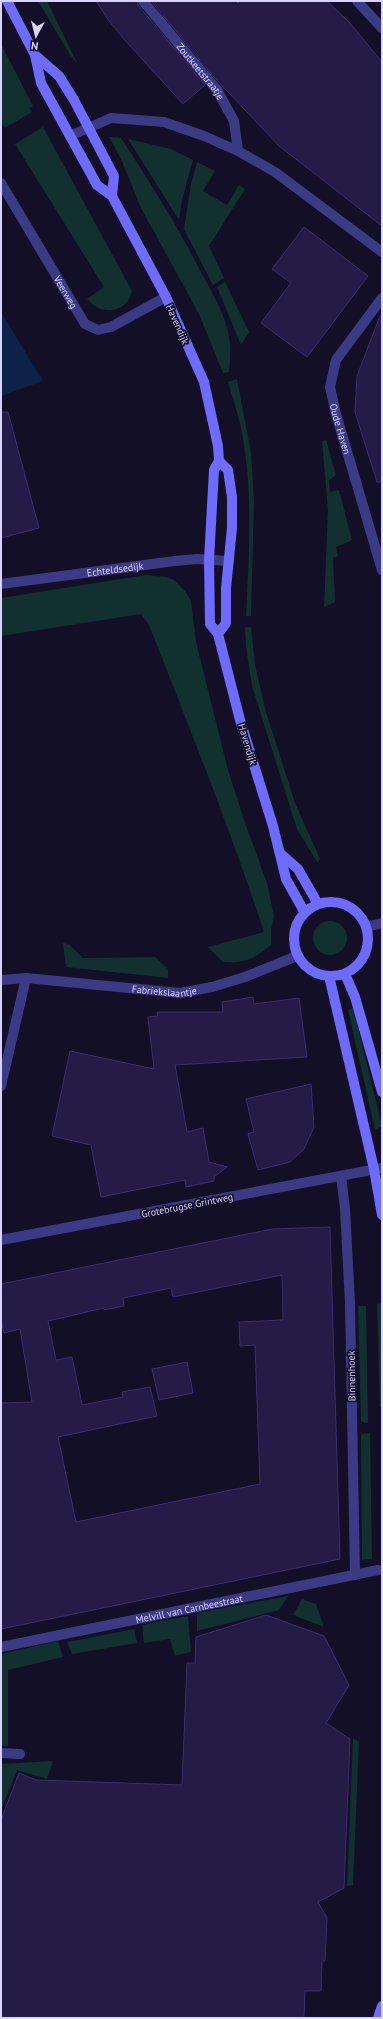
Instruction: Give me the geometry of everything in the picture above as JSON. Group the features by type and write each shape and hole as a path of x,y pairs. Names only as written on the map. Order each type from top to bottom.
{"main road":[{"name":"Havendijk","path":"7,1 35,55 41,83 97,185 112,196 166,297 204,382 218,446 219,461 214,470 209,560 210,624 218,634 240,720 281,854 286,879 305,913"},
{"name":"Havendijk","path":"35,55 59,76 88,127 114,176 112,196"},
{"name":"Havendijk","path":"218,634 226,623 232,528 232,497 228,470 219,461"},
{"path":"281,854 298,869 318,904"},
{"path":"326,902 343,904 357,913 366,927 367,948 355,967 345,974 329,976 312,972 303,965 297,956 293,938 298,921 305,913 318,904 326,902"},
{"path":"345,974 355,997 382,1092"},
{"path":"329,976 378,1169 382,1215"}],"street":[{"name":"Zoutkeetstraatje","path":"143,1 217,90 234,121 238,151"},
{"path":"357,1 382,28"},
{"path":"70,136 111,118 164,122 204,136 238,151 275,172 382,252"},
{"name":"Veerweg","path":"1,183 85,324 98,330 111,327 166,297"},
{"name":"Oude Haven","path":"382,298 336,360 330,387 336,414 382,570"},
{"name":"Echteldsedijk","path":"1,584 175,561 229,561"},
{"path":"366,927 382,923"},
{"name":"Fabriekslaantje","path":"1,980 26,978 180,992 212,987 245,977 297,956"},
{"path":"1,1086 26,978"},
{"name":"Grotebrugse Grintweg","path":"1,1240 378,1169"},
{"name":"Binnenhoek","path":"341,1176 345,1209 350,1303 355,1575"},
{"name":"Melvill van Carnbeestraat","path":"1,1647 378,1570"},
{"path":"1,1753 20,1754"}],"green space":[{"path":"38,1 47,1 78,65 70,55"},
{"path":"1,44 33,106 29,108 32,112 5,128 1,122"},
{"path":"43,127 132,291 129,299 119,308 106,310 99,308 87,299 104,287 15,144"},
{"path":"109,137 121,138 153,188 193,256 215,298 228,330 230,342 229,372 223,373 199,314 141,208 121,159"},
{"path":"128,139 171,149 193,160 182,200 179,220"},
{"path":"197,162 215,171 203,191 227,205 239,185 245,189 209,246 224,278 213,285 184,229 191,184"},
{"path":"225,282 249,332 241,345 217,287"},
{"path":"237,379 251,453 254,501 251,616 246,616 249,505 246,460 240,424 228,382"},
{"path":"326,440 336,475 329,480 330,492 339,490 352,540 336,547 338,556 333,558 335,602 324,607 328,510 322,441"},
{"path":"146,575 166,577 174,580 185,591 191,601 196,642 228,770 245,823 267,883 274,916 271,930 271,945 260,954 244,961 223,962 208,947 264,932 237,854 194,740 149,625 141,614 1,636 1,598"},
{"path":"245,627 251,627 255,665 266,712 295,803 320,859 317,862 297,829 252,686 246,647"},
{"path":"333,921 340,923 345,928 347,938 345,948 340,953 327,955 320,953 315,948 313,935 315,928 320,923"},
{"path":"63,943 70,945 83,958 155,957 168,969 168,978 66,967"},
{"path":"353,1008 382,1126 375,1130 348,1010"},
{"path":"382,1303 382,1407 380,1407 377,1304"},
{"path":"358,1306 366,1306 368,1423 361,1422"},
{"path":"370,1433 372,1559 362,1560 361,1434"},
{"path":"288,1596 279,1610 197,1631 197,1613"},
{"path":"302,1599 316,1604 324,1627 293,1615"},
{"path":"188,1616 191,1652 175,1656 170,1639 144,1643 142,1625"},
{"path":"134,1629 137,1643 72,1654 67,1642"},
{"path":"58,1641 63,1657 8,1670 8,1746 1,1746 1,1654"},
{"path":"353,1738 359,1742 353,1885 347,1886"},
{"path":"53,1761 47,1779 17,1770 1,1810 1,1764"}],"water":[{"path":"1,312 43,381 1,396"}],"building":[{"path":"96,1 137,1 138,5 205,85 183,104 123,38 109,21"},
{"path":"151,1 236,1 238,3 240,1 327,1 349,22 382,62 382,226 279,146 214,77"},
{"path":"304,227 368,276 307,357 261,323 291,283 272,269"},
{"path":"380,316 382,316 382,482 377,482 355,412 357,376"},
{"path":"1,412 8,412 39,528 1,538"},
{"path":"253,997 254,1004 299,998 307,1057 175,1065 187,1132 203,1128 209,1162 227,1167 214,1177 214,1181 186,1187 185,1180 101,1197 91,1145 52,1136 70,1051 154,1069 148,1017 158,1016 157,1012 223,1012 222,1002"},
{"path":"311,1084 314,1127 304,1149 290,1162 258,1170 248,1134 254,1132 246,1099"},
{"path":"330,1227 340,1559 1,1629 1,1403 32,1402 20,1329 4,1333 1,1320 1,1284 272,1229","holes":["282,1275 283,1320 239,1322 240,1346 255,1345 260,1484 76,1522 58,1437 157,1416 150,1387 122,1392 123,1397 82,1405 72,1357 56,1360 48,1321 104,1308 104,1310 124,1306 123,1298 171,1288 173,1297"]},
{"path":"187,1362 193,1393 159,1400 152,1369"},
{"path":"266,1615 324,1636 349,1685 326,1723 350,1739 344,1888 318,1902 327,1918 325,1961 322,1961 321,1991 305,1991 304,2018 1,2018 1,1820 19,1773 36,1780 182,1785 187,1663 195,1663 196,1637"}]}
